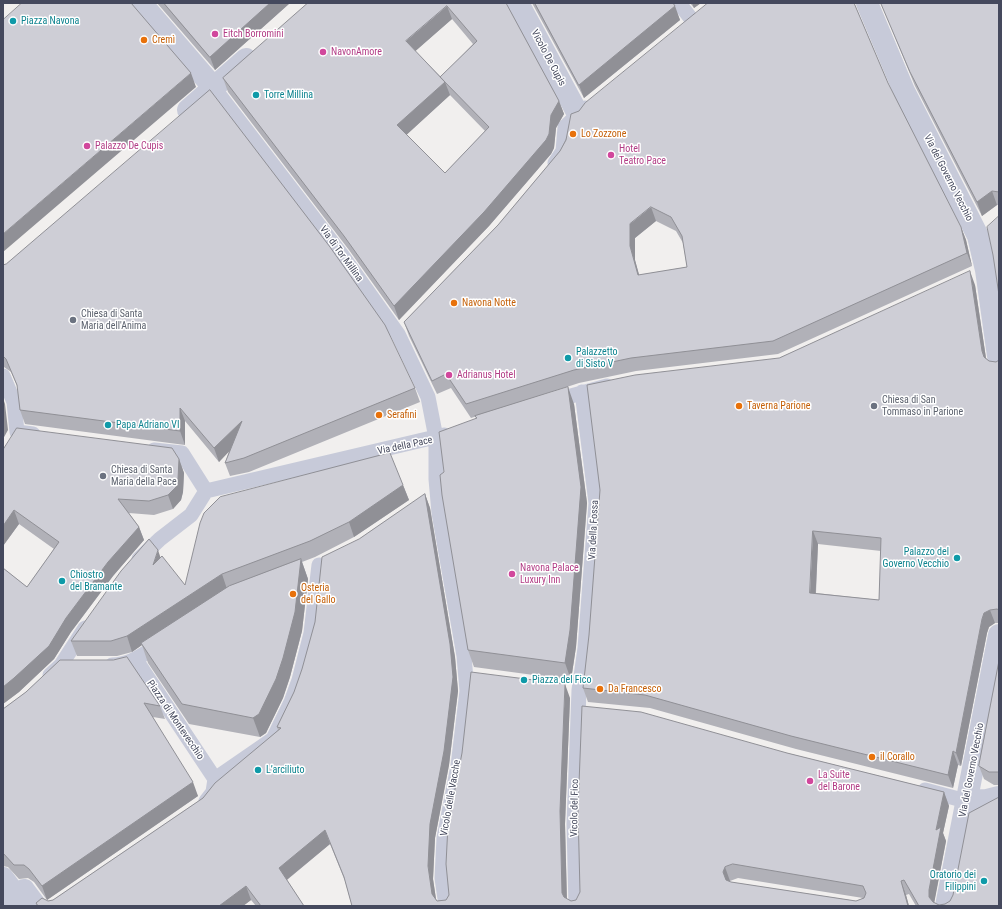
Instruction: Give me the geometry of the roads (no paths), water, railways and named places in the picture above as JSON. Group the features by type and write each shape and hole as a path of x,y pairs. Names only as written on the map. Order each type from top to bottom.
{"street":[{"path":"141,3 214,88"},
{"name":"Vicolo De Cupis","path":"518,3 578,114"},
{"name":"Via del Governo Vecchio","path":"867,3 904,91 978,236 979,273 999,363"},
{"path":"171,124 214,88 261,45"},
{"path":"978,236 994,222"},
{"name":"Via del Governo Vecchio","path":"946,906 999,635"},
{"path":"966,801 982,801 999,797"},
{"path":"3,878 20,904"}],"lane":[{"path":"679,3 698,16 680,30"},
{"name":"Via di Tor Millina","path":"214,88 342,255 398,334 428,397 436,438"},
{"path":"548,172 563,151 565,127 596,99"},
{"path":"398,334 408,323"},
{"path":"3,376 14,402 14,438 48,436"},
{"path":"538,406 582,392 624,383"},
{"name":"Via della Fossa","path":"579,690 596,503 582,392"},
{"path":"436,438 458,431"},
{"name":"Via della Pace","path":"206,491 436,438 431,495 446,556 466,675"},
{"path":"129,570 153,544 191,515 206,491 182,453 138,448"},
{"path":"305,570 333,558"},
{"path":"196,809 206,801 213,792 215,779 274,739 293,698 301,672 311,633 319,565"},
{"path":"40,684 61,665 95,613"},
{"path":"99,665 122,665 136,660 172,636"},
{"name":"Piazza di Montevecchio","path":"136,660 215,779"},
{"path":"61,665 76,665"},
{"path":"466,675 481,677"},
{"name":"Vicolo delle Vacche","path":"446,906 442,878 444,838 458,766 467,691 466,675"},
{"path":"564,688 579,690"},
{"name":"Vicolo del Fico","path":"576,906 574,824 585,711 579,690"},
{"path":"914,788 966,801"}],"place":[{"name":"Piazza Navona","path":"13,21"},
{"name":"Eitch Borromini","path":"215,34"},
{"name":"Cremì","path":"144,40"},
{"name":"NavonAmore","path":"323,52"},
{"name":"Torre Millina","path":"256,95"},
{"name":"Lo Zozzone","path":"573,134"},
{"name":"Palazzo De Cupis","path":"87,146"},
{"name":"Hotel Teatro Pace","path":"611,155"},
{"name":"Navona Notte","path":"454,303"},
{"name":"Chiesa di Santa Maria dell'Anima","path":"73,320"},
{"name":"Palazzetto di Sisto V","path":"568,358"},
{"name":"Adrianus Hotel","path":"449,375"},
{"name":"Taverna Parione","path":"739,406"},
{"name":"Chiesa di San Tommaso in Parione","path":"874,406"},
{"name":"Serafini","path":"379,415"},
{"name":"Papa Adriano VI","path":"108,425"},
{"name":"Chiesa di Santa Maria della Pace","path":"103,476"},
{"name":"Palazzo del Governo Vecchio","path":"957,558"},
{"name":"Navona Palace Luxury Inn","path":"512,574"},
{"name":"Chiostro del Bramante","path":"62,581"},
{"name":"Osteria del Gallo","path":"293,594"},
{"name":"Piazza del Fico","path":"524,680"},
{"name":"Da Francesco","path":"600,689"},
{"name":"il Corallo","path":"872,757"},
{"name":"L’arciliuto","path":"258,770"},
{"name":"La Suite del Barone","path":"810,781"},
{"name":"Oratorio dei Filippini","path":"984,881"}]}
